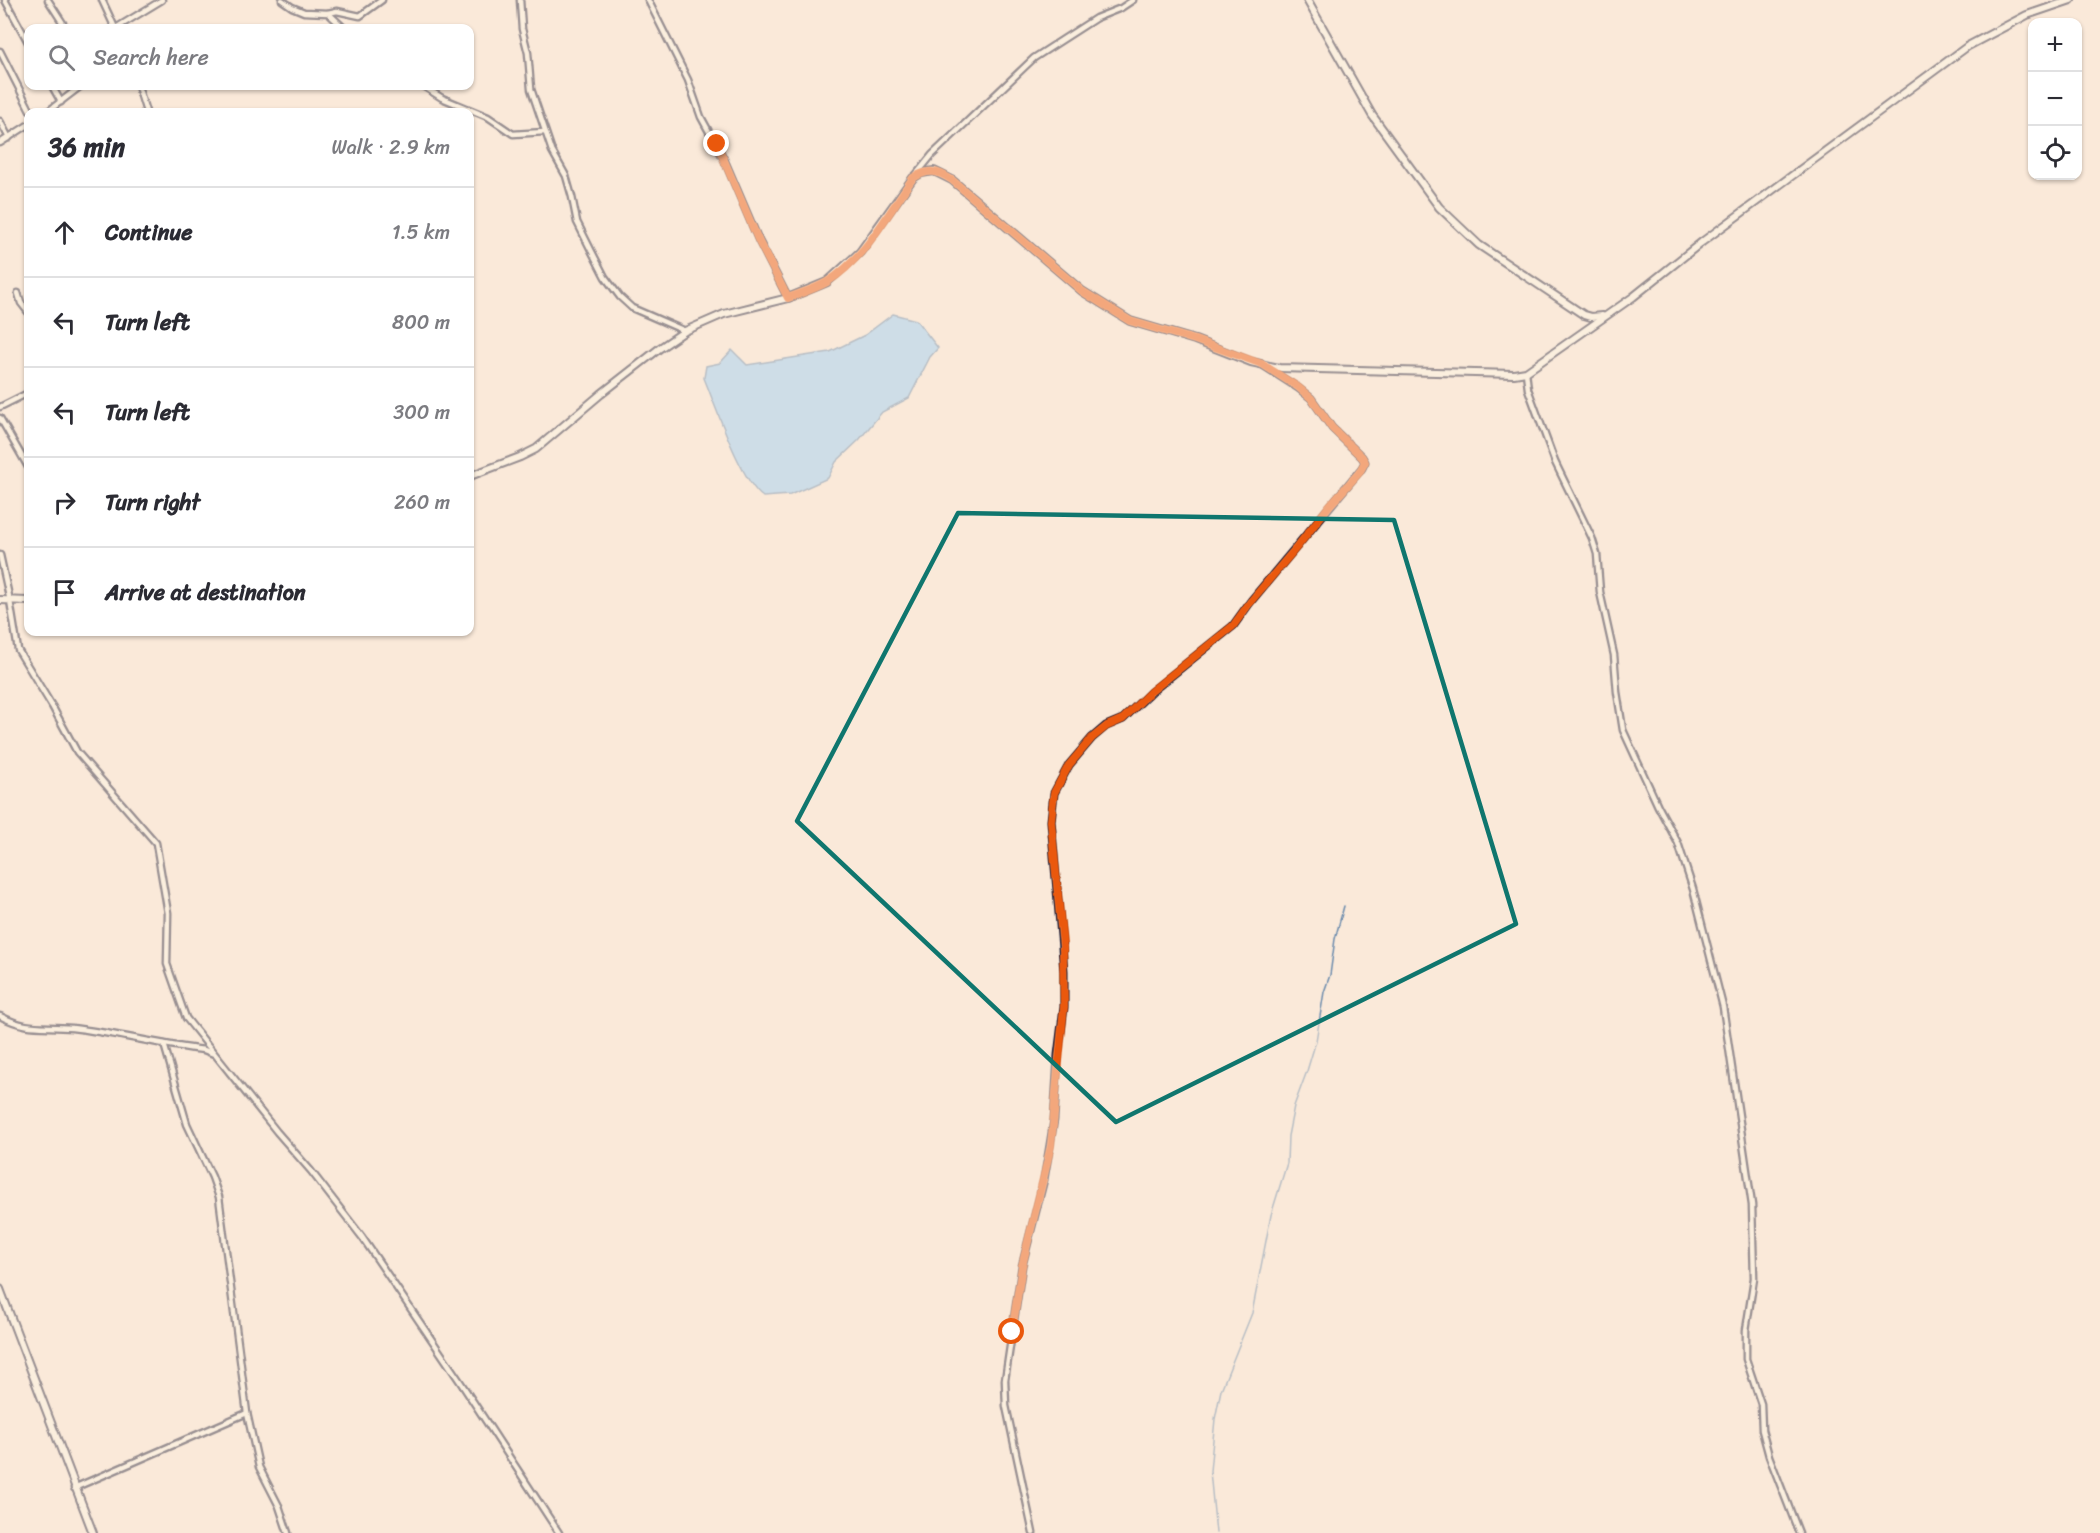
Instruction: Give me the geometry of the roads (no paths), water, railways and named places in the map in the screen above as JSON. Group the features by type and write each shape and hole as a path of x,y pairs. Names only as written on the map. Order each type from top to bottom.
{"street":[{"path":"5,0 24,35"},
{"path":"48,0 63,24"},
{"path":"102,0 114,24"},
{"path":"123,24 162,0"},
{"path":"282,0 304,12 337,11 360,16 382,0"},
{"path":"520,0 531,89 552,151 566,176 577,222 605,277 620,297 632,308 685,331"},
{"path":"648,0 688,80 701,117 724,159 759,242 788,298"},
{"path":"474,474 536,449 660,348 685,331 724,314 788,298 818,287 841,272 860,252 932,155 1034,58 1096,18 1121,8 1132,0"},
{"path":"1306,0 1372,115 1439,207 1479,245 1584,315 1603,316"},
{"path":"913,178 921,173 934,171 952,180 1082,291 1130,321 1195,340 1262,364 1296,370 1514,374 1526,372 1633,297 1702,242 1968,46 2027,15 2071,0"},
{"path":"328,13 340,24"},
{"path":"0,51 29,108"},
{"path":"54,90 61,102"},
{"path":"53,108 76,90"},
{"path":"139,90 145,108"},
{"path":"429,90 466,108"},
{"path":"474,111 488,117 513,134 545,132"},
{"path":"0,121 9,138"},
{"path":"0,143 24,128"},
{"path":"18,293 24,307"},
{"path":"1584,315 1584,331"},
{"path":"1033,1533 1007,1413 1005,1380 1022,1266 1051,1146 1064,1007 1063,946 1052,832 1052,802 1064,772 1089,741 1107,726 1123,719 1150,692 1233,626 1365,462 1332,428 1311,398 1262,364"},
{"path":"1526,372 1528,389 1555,462 1583,516 1597,554 1600,592 1614,655 1623,730 1678,843 1693,889 1723,1007 1753,1214 1754,1278 1746,1330 1746,1359 1761,1404 1762,1430 1769,1456 1799,1533"},
{"path":"0,407 24,395"},
{"path":"0,418 24,460"},
{"path":"0,555 18,650 52,706 69,740 83,760 156,843 168,913 166,950 168,971 186,1018 362,1237 560,1533"},
{"path":"0,600 24,601"},
{"path":"0,1016 12,1023 29,1027 72,1028 204,1050 217,1055"},
{"path":"164,1044 187,1124 219,1197 247,1413 259,1467 279,1506 288,1533"},
{"path":"0,1289 93,1533"},
{"path":"74,1488 247,1413"}],"water":[{"path":"893,314 916,320 938,348 930,357 909,398 882,412 859,440 836,462 828,478 790,495 763,497 746,476 730,442 704,378 706,366 720,363 732,350 747,365 830,352 865,335"}],"waterway":[{"path":"1216,1533 1210,1471 1215,1419 1221,1390 1252,1313 1271,1215 1287,1163 1288,1136 1294,1106 1316,1041 1324,992 1330,975 1335,939 1344,906"}]}
